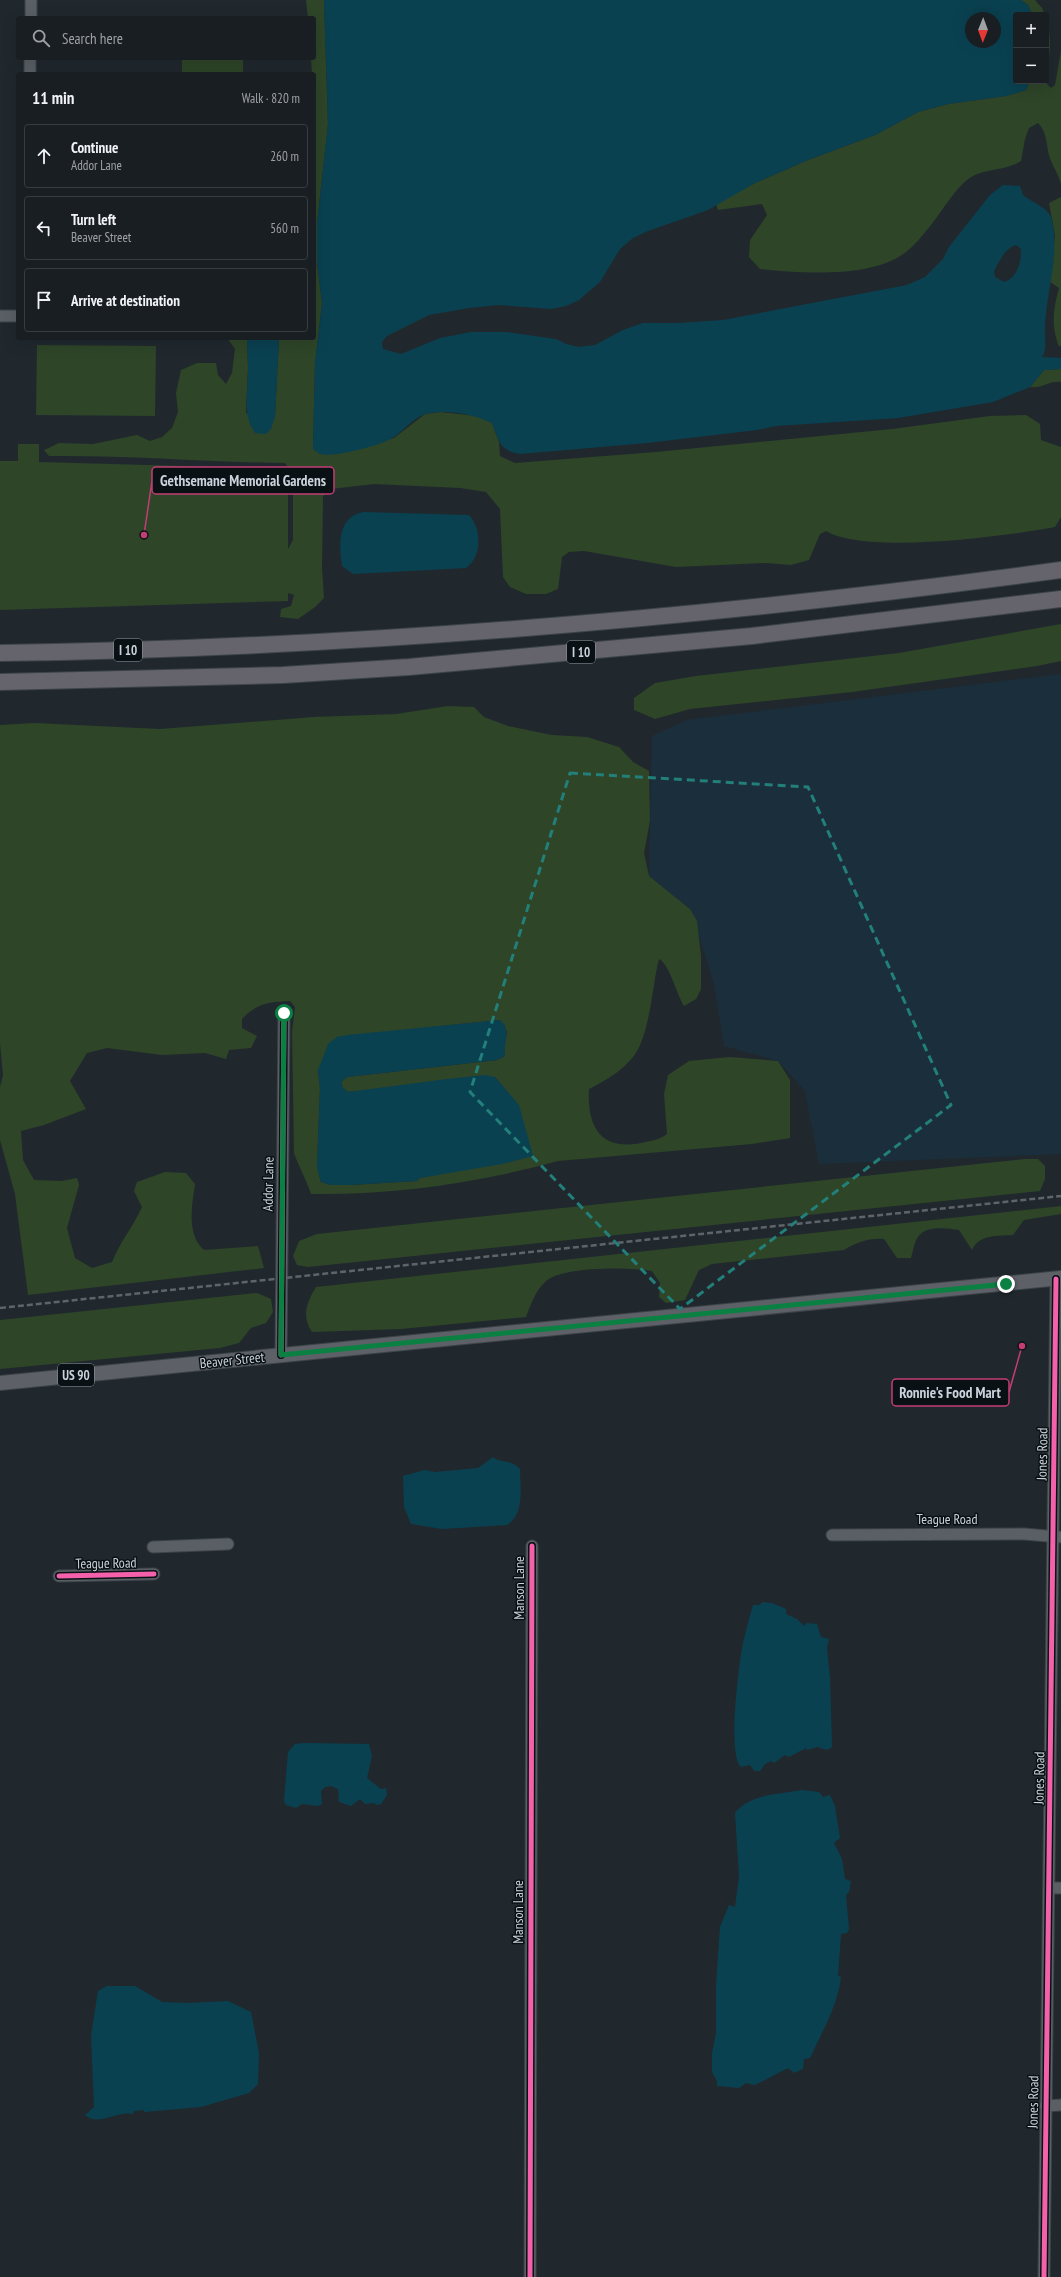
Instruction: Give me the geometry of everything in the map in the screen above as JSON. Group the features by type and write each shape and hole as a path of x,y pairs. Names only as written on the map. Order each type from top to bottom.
{"highway":[{"name":"I 10","path":"0,653 256,646 452,634 655,618 882,594 1061,570"},
{"name":"I 10","path":"0,682 283,675 409,667 752,636 1061,599"}],"main road":[{"name":"Beaver Street","path":"0,1383 1058,1278"}],"street":[{"path":"31,0 31,16"},
{"path":"30,60 30,72"},
{"path":"0,316 16,316"},
{"name":"Addor Lane","path":"281,1355 284,1013"},
{"name":"Jones Road","path":"1044,2277 1045,2106 1057,1537 1058,1278"},
{"name":"Teague Road","path":"832,1535 1024,1534 1057,1537"},
{"name":"Teague Road","path":"153,1547 228,1544"},
{"name":"Manson Lane","path":"530,2277 532,1546"},
{"name":"Teague Road","path":"59,1576 154,1574"},
{"path":"1050,1888 1061,1888"},
{"path":"1045,2106 1061,2105"}],"highlighted area":[{"path":"570,773 808,787 951,1105 680,1309 470,1092"}],"shaded area":[{"path":"324,0 1021,0 1028,5 1031,12 1013,12 1013,84 1029,84 1026,90 1006,96 948,104 918,112 875,135 808,160 755,183 708,210 648,231 633,238 620,249 600,282 579,300 566,306 551,309 499,305 469,308 429,315 387,336 382,342 383,349 401,354 440,338 471,332 507,332 556,339 566,344 579,347 595,345 623,330 643,323 679,323 723,320 907,285 925,277 943,259 949,247 990,195 1003,185 1020,186 1023,195 1043,208 1051,217 1054,230 1054,258 1046,314 1045,346 1042,357 1061,358 1061,369 1044,370 1030,387 993,402 898,418 776,426 757,430 647,443 520,454 508,450 501,444 492,423 477,417 460,413 442,412 422,416 413,421 394,437 380,444 336,454 320,454 313,449 315,364 322,303 317,262 317,224 328,124","holes":["1016,245 1021,249 1018,268 1013,277 1004,282 995,277 994,271 1006,252"]},
{"path":"247,340 279,340 275,417 271,429 266,434 255,433 248,417"},
{"path":"363,512 469,515 478,535 475,557 466,568 353,574 342,566 340,541 344,526 348,520"},
{"path":"1061,674 1061,1154 819,1164 805,1091 778,1061 724,1046 713,980 690,909 649,876 652,736 687,720"},
{"path":"500,1020 506,1028 505,1056 497,1060 347,1077 341,1082 343,1088 348,1092 485,1075 495,1077 519,1105 533,1156 502,1164 420,1178 417,1181 350,1185 331,1185 321,1182 317,1167 320,1089 318,1070 328,1044 337,1037 347,1035"},
{"path":"493,1457 514,1464 520,1469 521,1492 519,1507 513,1520 507,1525 442,1529 411,1524 404,1507 403,1476 425,1470 435,1472 478,1468"},
{"path":"762,1602 772,1603 786,1609 786,1614 797,1619 804,1626 806,1623 817,1624 821,1637 829,1639 827,1647 830,1678 832,1747 827,1750 817,1747 807,1750 806,1748 789,1757 785,1755 774,1763 771,1761 765,1764 760,1771 754,1771 750,1765 741,1767 737,1759 734,1728 737,1688 743,1643 753,1605 760,1605"},
{"path":"295,1744 369,1744 372,1756 367,1778 381,1789 386,1788 387,1795 381,1804 365,1804 360,1799 351,1806 339,1802 338,1789 331,1786 325,1787 321,1791 322,1804 318,1806 302,1804 296,1808 286,1805 284,1801 288,1752"},
{"path":"802,1790 819,1792 823,1797 830,1795 835,1806 840,1838 834,1843 842,1859 845,1879 851,1881 849,1892 846,1895 849,1929 847,1933 841,1934 838,1976 841,1977 837,1998 810,2058 804,2059 803,2069 794,2073 788,2068 755,2085 746,2083 739,2088 717,2086 717,2081 712,2072 712,2053 716,2033 716,1984 720,1927 729,1905 735,1907 739,1876 735,1813 741,1807 757,1798"},
{"path":"107,1986 135,1986 162,2002 188,2003 228,2001 251,2012 259,2053 258,2084 249,2093 201,2107 144,2112 144,2110 134,2111 133,2114 127,2113 102,2119 90,2118 85,2115 94,2107 91,2036 98,1991"}],"green space":[{"path":"306,0 324,0 328,124 317,224 317,262 322,303 315,364 313,449 321,454 342,453 394,438 425,414 440,412 477,416 492,423 499,442 500,456 515,463 656,452 892,429 990,416 1026,415 1040,424 1041,440 1061,447 1061,517 1055,527 972,539 903,543 872,542 845,538 826,531 820,534 809,560 791,565 766,563 676,567 584,551 569,552 562,557 558,589 546,594 526,594 510,587 503,577 500,509 486,492 460,488 374,484 331,489 323,496 322,568 324,598 315,607 298,619 280,617 281,609 291,606 294,595 288,593 288,601 0,610 0,461 18,461 18,444 39,444 39,462 288,469 288,549 293,540 293,474 285,463 49,456 44,450 59,443 93,444 137,435 150,441 162,437 172,428 178,412 176,393 181,370 197,363 216,363 218,375 226,384 232,373 235,349 228,340 247,340 248,367 246,413 275,417 279,340 316,340 316,72 312,72 311,60 316,60 316,16 308,16"},
{"path":"1021,0 1035,0 1044,12 1031,12 1028,5"},
{"path":"1049,31 1050,44 1049,58"},
{"path":"1061,51 1061,185 1049,155 1045,134 1038,123 1029,128 1025,139 1021,161 1008,167 980,173 967,180 957,190 915,244 892,261 874,267 835,272 795,272 760,269 749,257 750,240 767,215 762,204 718,210 716,204 755,183 808,160 875,135 918,112 948,104 1006,96 1026,90 1029,84 1047,84 1051,88 1055,85"},
{"path":"182,60 243,60 243,72 182,72"},
{"path":"1061,197 1061,345 1059,347 1056,339 1054,318 1055,303 1059,288 1050,282 1055,235 1049,203"},
{"path":"37,345 156,346 155,416 36,415"},
{"path":"1061,369 1061,382 1053,382 1038,387 1030,387 1044,370"},
{"path":"1061,624 1061,661 1037,666 852,692 690,709 655,719 634,710 634,698 655,683 696,676 899,653"},
{"path":"448,706 474,707 484,717 508,726 552,735 587,737 619,747 633,762 649,771 650,821 644,853 649,876 690,909 697,921 701,956 701,989 696,999 684,1006 670,973 663,962 659,959 647,1024 639,1048 629,1062 607,1079 589,1089 589,1102 594,1124 599,1133 606,1139 615,1143 641,1143 661,1138 667,1134 664,1094 668,1075 689,1061 730,1057 778,1061 790,1080 790,1138 752,1144 558,1161 497,1176 405,1190 342,1194 311,1194 294,1153 292,1032 295,1007 290,1001 264,1004 253,1010 242,1019 242,1028 257,1036 251,1048 229,1050 226,1059 205,1053 162,1055 107,1048 87,1053 70,1081 86,1109 44,1125 21,1131 23,1160 34,1180 62,1181 77,1178 79,1185 67,1228 75,1258 92,1268 112,1262 142,1207 134,1191 137,1182 165,1172 186,1173 195,1184 192,1210 192,1228 198,1243 204,1250 258,1246 264,1268 28,1295 15,1194 0,1140 0,1087 3,1075 0,1043 0,725 35,723 160,729 314,717 396,714","holes":["500,1020 507,1032 504,1048 505,1056 497,1060 347,1077 341,1082 343,1088 348,1092 495,1077 511,1097 481,1166 420,1178 416,1181 350,1185 331,1185 321,1182 317,1167 320,1089 318,1070 337,1037"]},
{"path":"1025,1159 1038,1159 1045,1166 1045,1179 1040,1191 308,1267 297,1265 293,1256 299,1241 317,1234"},
{"path":"1061,1206 1061,1214 1024,1220 1013,1235 984,1238 975,1245 972,1250 959,1230 937,1228 921,1233 916,1242 911,1258 897,1258 884,1239 873,1239 863,1241 844,1250 712,1264 699,1270 685,1300 666,1303 659,1297 660,1283 652,1271 596,1269 565,1273 553,1277 545,1282 536,1294 526,1317 401,1329 312,1332 306,1315 306,1309 316,1287"},
{"path":"257,1293 271,1299 273,1312 266,1323 251,1328 239,1343 220,1348 0,1369 0,1320"}],"railway":[{"path":"0,1308 1061,1196"}],"cycle path":[{"path":"281,1355 284,1013"},
{"path":"1044,2277 1056,1279"},
{"path":"530,2277 532,1546"},
{"path":"59,1576 154,1574"}],"place":[{"name":"Gethsemane Memorial Gardens","path":"144,535"},
{"name":"Ronnie's Food Mart","path":"1022,1346"}],"route":[{"path":"284,1013 281,1355 1006,1284"}]}
